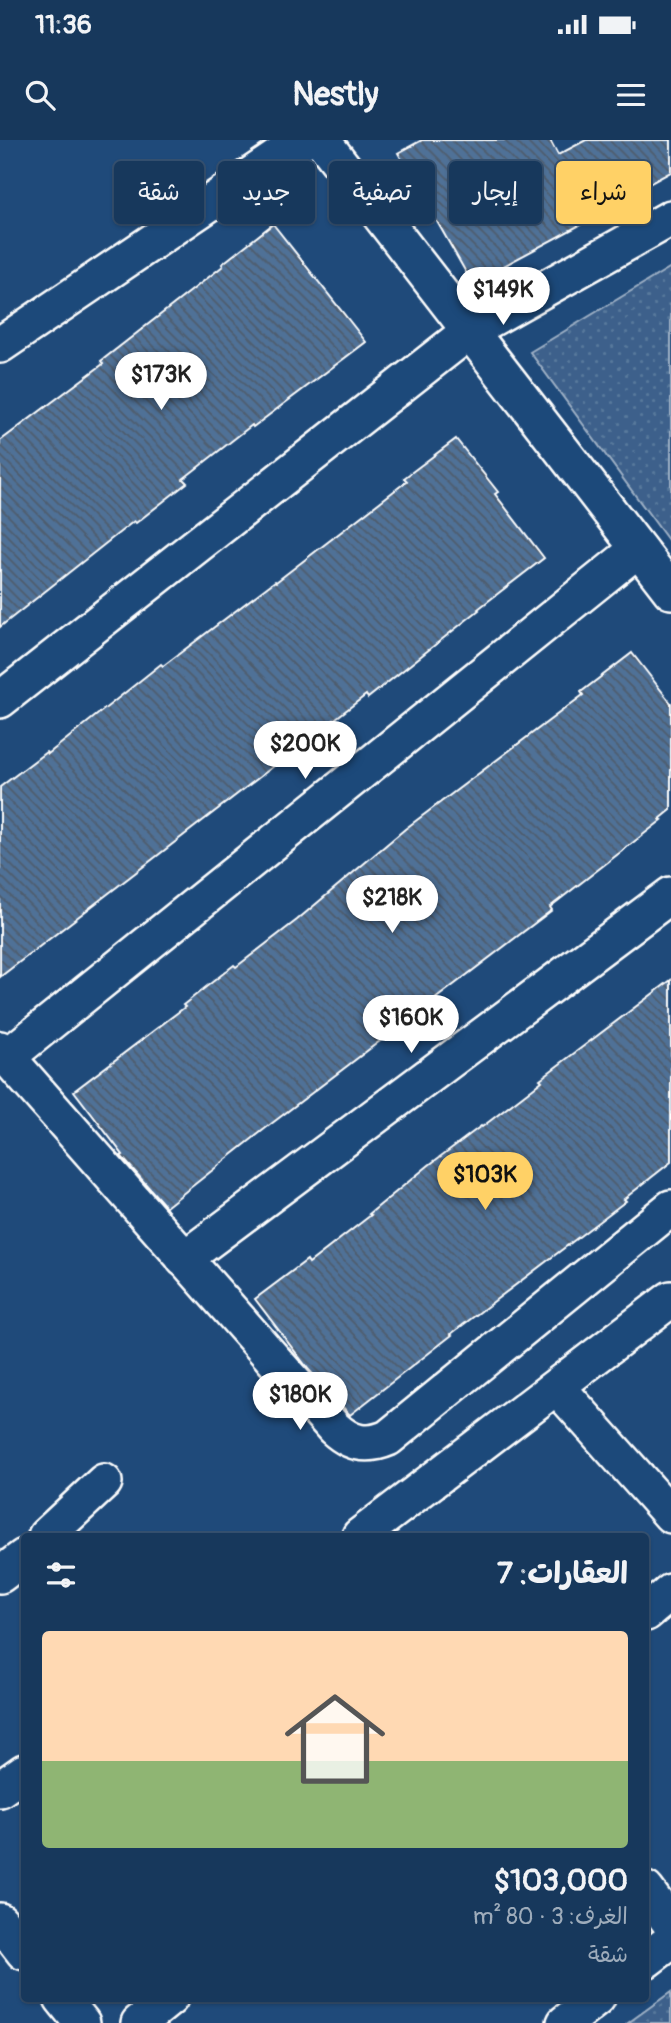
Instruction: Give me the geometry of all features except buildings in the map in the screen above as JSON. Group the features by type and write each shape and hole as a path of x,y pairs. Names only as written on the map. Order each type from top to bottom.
{"street":[{"path":"0,345 303,140"},
{"path":"321,140 671,591"},
{"path":"0,700 471,330 671,218"},
{"path":"638,550 4,1053 334,1428 345,1438 359,1443 374,1443 388,1438 671,1208"},
{"path":"184,1259 671,895"},
{"path":"364,1533 671,1299"},
{"path":"558,1387 671,1515"},
{"path":"49,1533 104,1482"},
{"path":"0,1575 21,1559"},
{"path":"649,1610 671,1592"},
{"path":"0,1789 21,1774"},
{"path":"649,1894 671,1924"},
{"path":"0,1921 21,1948"},
{"path":"649,1958 671,1941"},
{"path":"65,2002 82,2023"},
{"path":"139,2023 165,2002"},
{"path":"565,2023 592,2002"}],"shaded area":[{"path":"671,267 671,544 530,352"},
{"path":"671,1992 671,2023 628,2023"}]}
